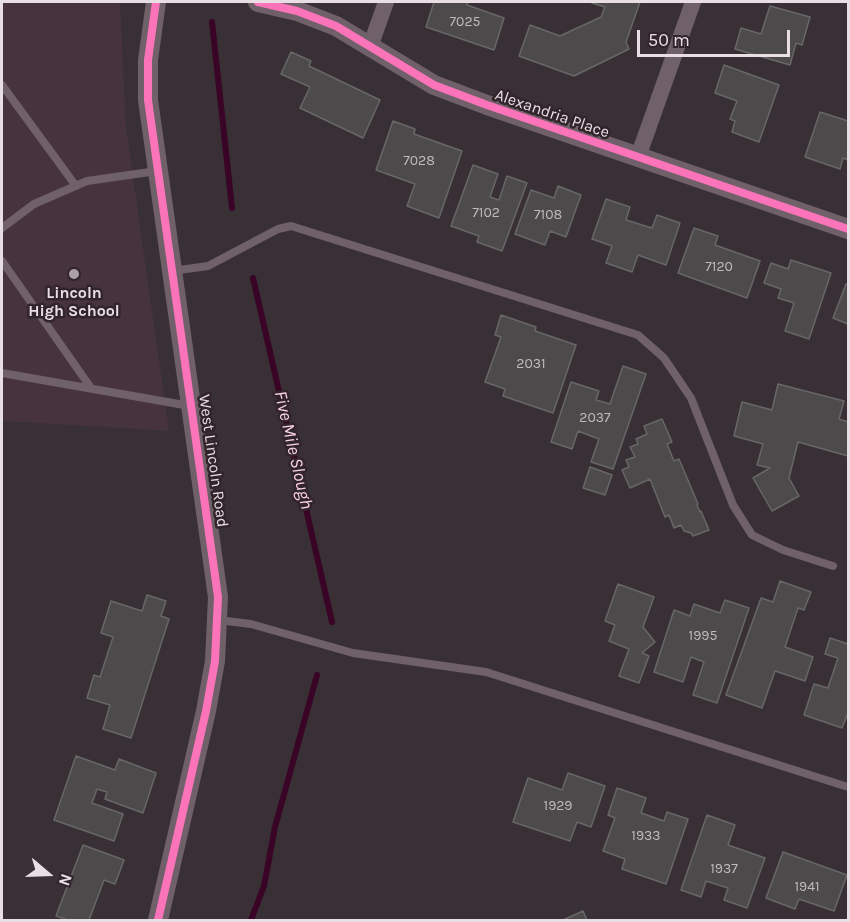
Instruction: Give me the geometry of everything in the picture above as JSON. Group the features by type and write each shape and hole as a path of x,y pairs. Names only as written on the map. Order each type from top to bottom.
{"street":[{"name":"West Lincoln Road","path":"156,2 148,60 148,100 218,597 215,661 206,711 158,921"},
{"name":"Alexandria Place","path":"258,2 317,18 336,26 434,85 638,158 849,229"},
{"path":"370,47 386,2"},
{"path":"638,158 693,2"}],"lane":[{"path":"2,85 76,186"},
{"path":"2,228 34,204 87,181 157,171"},
{"path":"171,271 208,266 278,229 291,226 638,335 664,358 691,398 733,505 752,535 783,550 834,566"},
{"path":"2,261 91,388"},
{"path":"2,373 191,406"},
{"path":"218,620 251,624 353,653 486,672 849,787"}],"shaded area":[{"name":"Lincoln High School","path":"2,2 120,2 126,127 169,431 2,421"}],"building":[{"path":"434,2 468,2 467,5 504,18 494,50 426,27"},
{"path":"593,2 640,2 626,42 629,49 574,76 519,56 530,25 560,36 601,17 605,7"},
{"path":"770,6 810,17 802,45 796,43 790,65 735,49 741,28 761,34"},
{"path":"291,52 311,61 309,66 380,100 363,138 300,108 310,87 281,74"},
{"path":"724,65 779,85 759,142 732,132 735,121 730,119 737,101 715,93"},
{"path":"820,112 848,121 848,160 843,158 840,169 805,157"},
{"path":"393,121 415,129 414,134 462,151 439,218 407,206 415,184 376,170"},
{"path":"473,165 498,174 490,197 499,200 507,176 527,183 502,251 477,242 479,236 451,226"},
{"path":"558,186 581,195 566,237 550,231 545,245 515,234 531,190 554,198"},
{"path":"606,199 630,207 626,220 652,228 657,215 680,223 666,265 638,255 632,272 606,263 612,246 592,239"},
{"path":"694,228 718,236 715,245 760,261 747,298 678,273"},
{"path":"791,260 831,273 809,339 785,331 794,303 778,298 781,289 764,283 771,263 788,269"},
{"path":"846,284 848,285 848,324 833,318"},
{"path":"501,315 536,327 535,331 576,345 553,413 503,396 505,389 485,382 501,337 495,335"},
{"path":"623,366 646,374 613,469 591,462 599,439 578,431 572,449 551,442 571,382 599,391 596,400 610,404"},
{"path":"778,384 844,401 839,419 848,422 848,456 798,442 789,478 799,496 772,511 753,478 770,468 757,465 763,444 734,436 742,402 772,410"},
{"path":"662,419 672,442 667,444 674,461 679,459 709,530 693,536 684,531 681,525 674,528 669,515 665,517 650,479 630,488 622,470 629,467 626,460 635,457 630,447 638,444 636,439 647,434 644,426"},
{"path":"590,467 612,475 605,495 583,488"},
{"path":"780,581 811,592 804,610 798,608 785,647 813,657 805,681 775,671 762,708 726,695 761,598 773,602"},
{"path":"618,584 654,597 643,627 655,642 642,653 649,656 639,683 619,676 629,649 609,641 615,625 605,621"},
{"path":"147,595 166,601 161,616 169,619 131,738 103,729 110,705 87,698 94,675 100,677 113,637 101,633 111,601 142,611"},
{"path":"725,600 749,608 717,703 693,695 704,662 691,657 683,682 654,672 674,610 690,616 694,604 720,613"},
{"path":"830,638 848,644 848,713 842,728 804,715 814,684 828,688 838,658 825,654"},
{"path":"76,756 115,770 119,759 156,773 143,813 105,799 107,792 97,789 92,803 123,814 114,841 54,820"},
{"path":"568,773 605,786 591,827 577,822 570,841 513,822 528,778 562,790"},
{"path":"617,788 646,798 641,813 664,821 667,812 688,819 666,884 622,869 625,859 603,851 615,818 608,815"},
{"path":"707,815 735,825 728,845 765,858 747,908 724,900 728,888 706,881 701,897 681,890"},
{"path":"83,845 124,860 115,884 104,880 89,920 68,920 56,916"},
{"path":"783,852 847,875 834,911 799,899 795,909 766,898"},
{"path":"583,911 587,920 563,920"}],"waterway":[{"name":"Five Mile Slough","path":"212,22 232,208"},
{"name":"Five Mile Slough","path":"253,278 332,622"},
{"name":"Five Mile Slough","path":"251,920 264,886 275,827 317,675"}],"cycle path":[{"path":"156,2 148,60 148,100 218,597 215,661 206,711 158,920"},
{"path":"258,2 297,11 336,26 434,85 848,229"}],"place":[{"name":"Lincoln High School","path":"74,274"}]}
